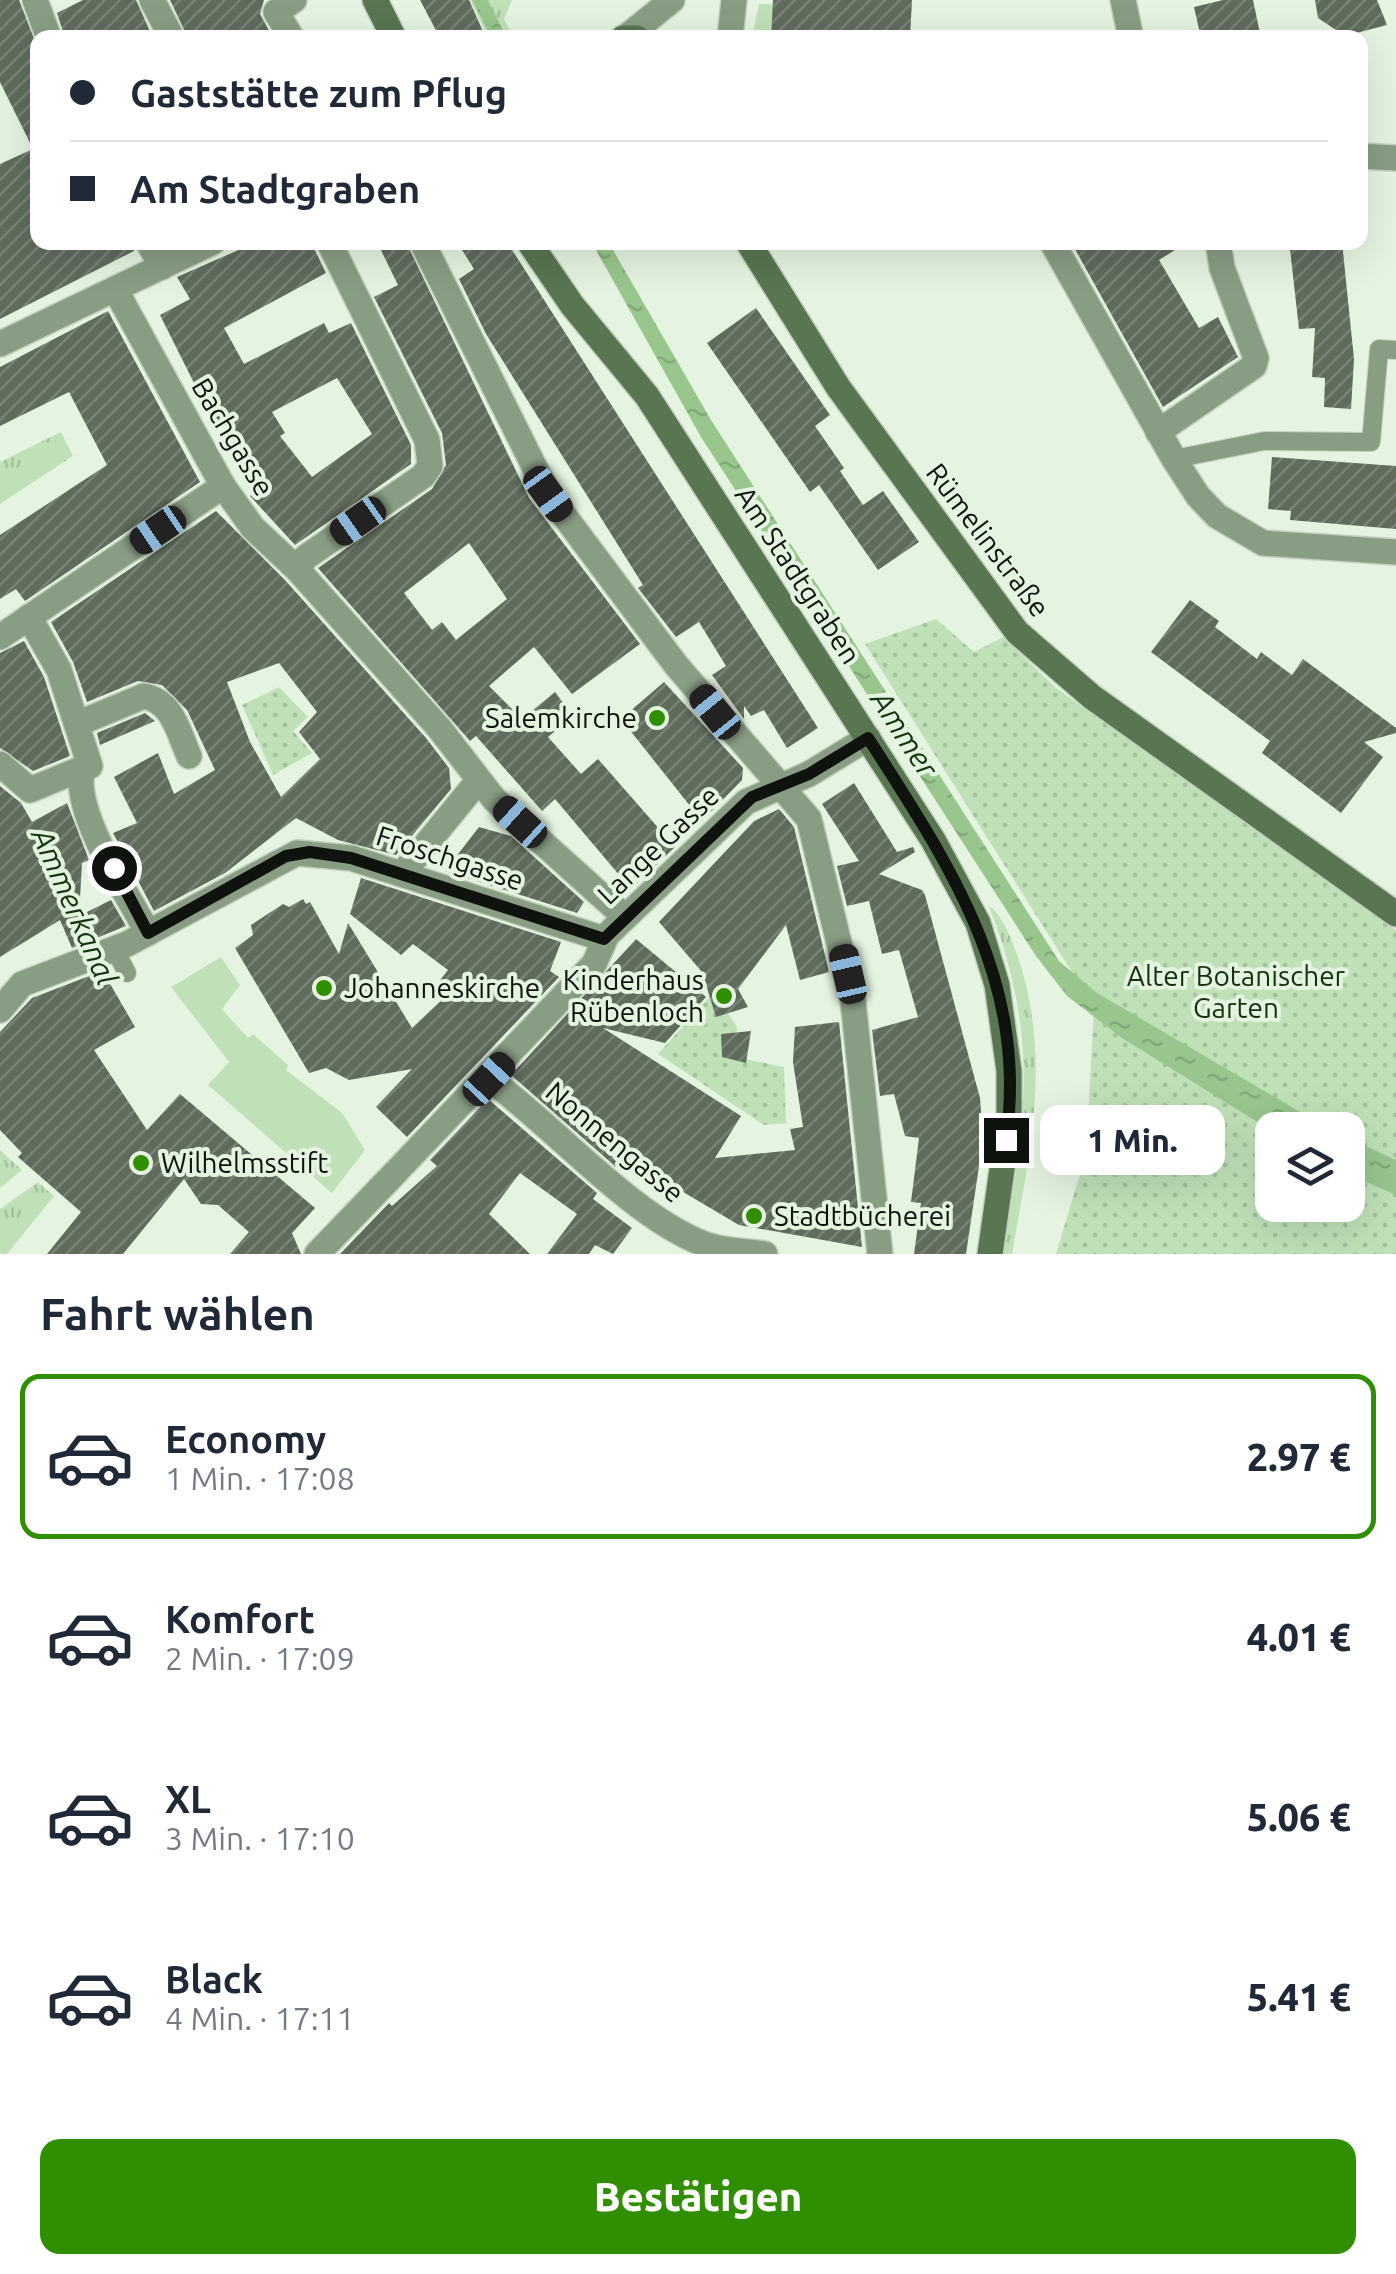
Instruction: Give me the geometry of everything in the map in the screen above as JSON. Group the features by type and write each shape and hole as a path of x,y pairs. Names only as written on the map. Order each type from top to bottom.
{"main road":[{"path":"375,0 390,30"},
{"name":"Am Stadtgraben","path":"534,250 572,305 647,396 868,738 958,883 978,923 997,985 1010,1072 1009,1119 990,1254"},
{"name":"Rümelinstraße","path":"753,250 838,387 990,598 1031,646 1092,697 1396,914"}],"street":[{"path":"35,0 46,30"},
{"path":"152,0 168,30"},
{"path":"287,30 276,12 294,0"},
{"path":"634,30 672,0"},
{"path":"731,30 734,0"},
{"path":"1123,0 1129,30"},
{"path":"152,250 162,267"},
{"path":"0,344 197,250"},
{"path":"298,569 306,556 423,476 430,466 427,440 333,250"},
{"path":"426,250 548,494 606,575 779,787 810,819 848,974 880,1254"},
{"path":"1056,250 1174,459 1216,516 1263,543 1396,552"},
{"path":"1158,432 1254,366 1256,358 1222,268 1219,250"},
{"name":"Bachgasse","path":"115,289 223,486 253,528 298,569 478,781 625,917"},
{"path":"0,637 223,486"},
{"path":"0,764 30,790 90,766 59,670 29,617"},
{"path":"77,724 144,696 153,698 168,707 189,756"},
{"name":"Lange Gasse","path":"317,1254 489,1079 594,964 604,939 746,802 868,738"},
{"path":"83,768 79,790 87,814 148,933"},
{"path":"402,874 478,781"},
{"name":"Froschgasse","path":"2,996 22,984 148,933 297,852 351,858 604,939"},
{"name":"Nonnengasse","path":"489,1079 541,1117 631,1199 704,1250 765,1254"}],"lane":[{"path":"1174,459 1264,440 1372,442 1378,348 1396,350"},
{"path":"114,948 127,973"}],"green space":[{"path":"470,0 512,0 504,19 510,30 485,30"},
{"path":"759,4 775,4 773,30 754,30"},
{"path":"61,432 73,456 0,504 0,462"},
{"name":"Alter Botanischer Garten","path":"936,619 974,652 1003,637 1056,688 1396,930 1396,1254 1056,1254 1086,1154 1094,1007 865,644"},
{"path":"279,687 308,717 293,731 312,753 273,775 242,705"},
{"path":"989,906 1002,921 1018,957 1034,1032 1035,1105 1012,1254 1002,1254 1022,1119 1022,1039 1016,997"},
{"path":"221,957 240,985 222,1009 248,1038 253,1034 288,1065 286,1070 342,1113 365,1150 332,1193 208,1085 229,1062 171,987"},
{"path":"714,992 737,1027 734,1057 784,1067 786,1123 764,1125 658,1054"},
{"path":"0,1150 22,1170 0,1188"},
{"path":"38,1182 54,1196 7,1254 0,1254 0,1209"}],"water":[{"path":"472,0 488,0 503,30 487,30"},
{"name":"Ammer","path":"596,250 613,250 711,420 1059,961 1097,993 1300,1112 1255,1112 1255,1120 1122,1038 1067,996 1036,956 701,437"},
{"path":"1365,1146 1396,1160 1396,1195 1365,1181"}],"pier":[{"path":"890,692 905,715 885,723 867,695"}],"building":[{"path":"0,0 19,0 31,30 30,143 0,82"},
{"path":"83,0 136,0 149,30 62,30 57,13"},
{"path":"170,0 264,0 260,14 269,30 184,30"},
{"path":"420,0 469,0 482,30 436,30"},
{"path":"773,0 912,0 910,30 771,30"},
{"path":"1223,0 1253,0 1259,30 1199,30 1194,7"},
{"path":"1315,0 1377,0 1387,25 1368,30 1336,30 1318,18"},
{"path":"30,150 30,250 134,251 0,319 0,164"},
{"path":"238,250 315,250 326,273 224,328 244,364 324,323 329,333 351,323 411,445 411,464 295,545 250,496 255,492 229,453 160,315 190,299 177,277","holes":["337,378 372,434 312,477 280,436 285,433 272,412"]},
{"path":"381,250 410,250 529,498 640,644 572,694 534,647 489,686 522,719 555,692 573,716 548,737 581,774 598,759 675,847 631,889 555,799 542,811 476,736 470,741 318,568 432,489 446,465 442,433 374,297 398,285","holes":["469,543 507,599 456,640 442,622 432,630 404,593"]},
{"path":"462,250 512,250 818,728 787,748 764,710 751,716 744,706 744,719 712,675 726,666 699,622 676,637 638,588 643,585 486,334 459,279 474,269"},
{"path":"1075,250 1175,250 1159,260 1199,328 1218,317 1238,357 1163,407"},
{"path":"1290,250 1343,250 1354,359 1351,409 1324,407 1325,378 1312,377 1315,328 1299,329"},
{"path":"756,308 830,415 815,426 863,505 883,491 919,542 878,570 819,485 810,492 707,343"},
{"path":"108,311 200,482 25,601 16,589 0,599 0,535 107,465 69,392 0,426 0,367"},
{"path":"1272,457 1396,466 1396,529 1290,520 1291,511 1268,509"},
{"path":"216,511 285,580 426,738 449,768 451,789 396,855 338,840 296,818 225,873 154,911 113,833 137,823 114,777 158,753 174,794 215,770 187,710 162,685 138,681 87,702 73,662 51,622","holes":["279,663 317,712 299,732 320,759 281,797 250,742 227,682"]},
{"path":"1190,600 1219,621 1215,627 1257,659 1261,652 1292,675 1303,659 1396,728 1396,733 1364,742 1383,757 1341,813 1262,753 1270,741 1151,652"},
{"path":"24,641 44,677 70,756 33,771 0,748 0,653"},
{"path":"664,682 743,768 742,780 702,821 621,719"},
{"path":"145,713 155,721 100,745 97,733"},
{"path":"854,783 897,852 913,847 915,852 879,874 922,890 925,895 980,1098 983,1139 966,1254 914,1254 921,1203 911,1202 919,1138 905,1136 894,1094 880,1096 872,1030 918,1017 899,950 882,954 869,901 847,906 837,866 859,861 822,804"},
{"path":"0,786 21,803 32,822 67,803 89,860 82,863 79,916 111,900 126,926 72,948 60,920 0,957"},
{"path":"779,809 794,827 829,972 800,980 786,925 738,989 748,1007 716,1017 702,972 659,922 754,821"},
{"path":"479,827 511,836 584,902 577,913 445,871"},
{"path":"361,878 561,942 550,971 559,977 407,1137 376,1107 412,1069 349,1080 326,1068 309,1073 235,948 253,935 251,925 283,904 289,907 303,899 306,904 310,902 339,954 348,923 412,1028 448,994 437,984 448,970 413,944 401,955 350,914"},
{"path":"636,939 706,997 665,1043 603,1028 741,1116 715,1158 795,1150 790,1129 803,1127 793,1062 795,1027 839,1022 862,1247 739,1225 629,1160 624,1169 616,1167 511,1075"},
{"name":"Wilhelmsstift","path":"110,968 116,979 109,982 135,1027 94,1050 147,1130 180,1094 315,1208 292,1233 301,1254 230,1254 249,1232 218,1205 201,1204 184,1179 123,1254 47,1254 81,1212 18,1157 22,1153 0,1130 0,1032 32,998"},
{"path":"751,1031 746,1063 722,1057 721,1034"},
{"path":"488,1099 597,1193 593,1199 632,1228 613,1254 595,1245 589,1254 547,1254 577,1214 520,1173 489,1214 530,1254 340,1254 389,1203 392,1206 437,1166 430,1160"}],"place":[{"name":"Salemkirche","path":"657,718"},
{"name":"Johanneskirche","path":"324,988"},
{"name":"Kinderhaus Rübenloch","path":"724,996"},
{"name":"Wilhelmsstift","path":"141,1163"},
{"name":"Stadtbücherei","path":"754,1216"}],"route":[{"path":"114,868 148,933 286,856 310,852 351,858 604,939 752,797 809,774 868,738 952,871 990,956 1010,1072 1006,1140"}],"water label":[{"name":"Ammerkanal","path":"74,907"}]}
